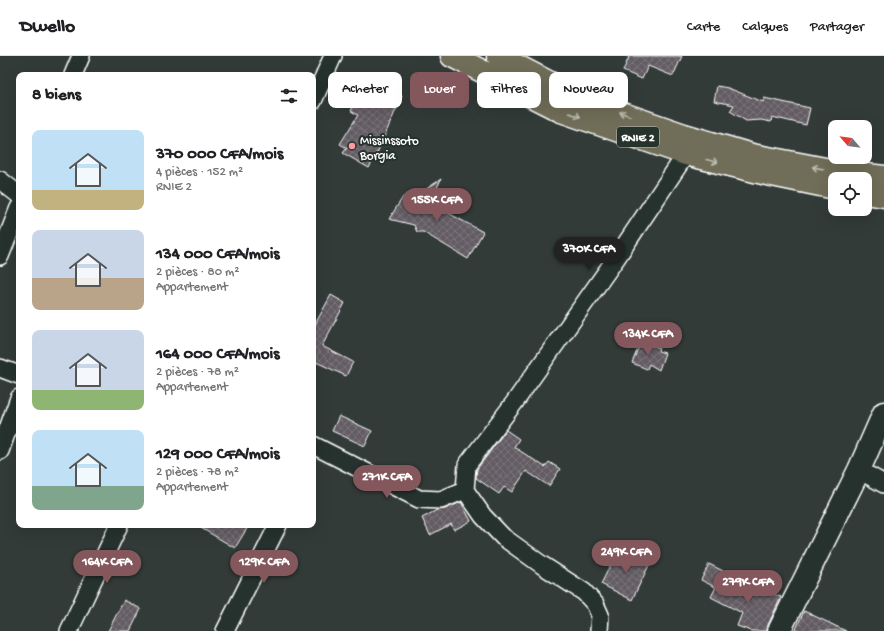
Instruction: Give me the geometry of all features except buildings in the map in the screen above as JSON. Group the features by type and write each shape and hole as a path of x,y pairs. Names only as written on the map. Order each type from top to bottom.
{"highway":[{"name":"RNIE 2","path":"452,56 561,110 686,154 767,174 828,187"},
{"name":"RNIE 2","path":"498,56 568,91 626,115 684,134 752,155 841,172 884,177"},
{"path":"872,194 884,196"}],"street":[{"path":"74,72 81,56"},
{"path":"316,94 333,56"},
{"path":"599,631 600,615 595,604 584,592 542,565 503,537 483,516 465,490 466,465 514,403 617,257 686,154"},
{"path":"0,180 16,192"},
{"path":"0,256 16,216"},
{"path":"0,368 16,374"},
{"path":"0,451 16,406"},
{"path":"779,631 859,470 884,413"},
{"path":"316,450 419,499 442,500 465,490"},
{"path":"859,470 884,484"},
{"path":"69,631 118,528"},
{"path":"225,631 276,528"}],"place":[{"name":"Missinssoto Borgia","path":"352,146"}]}
